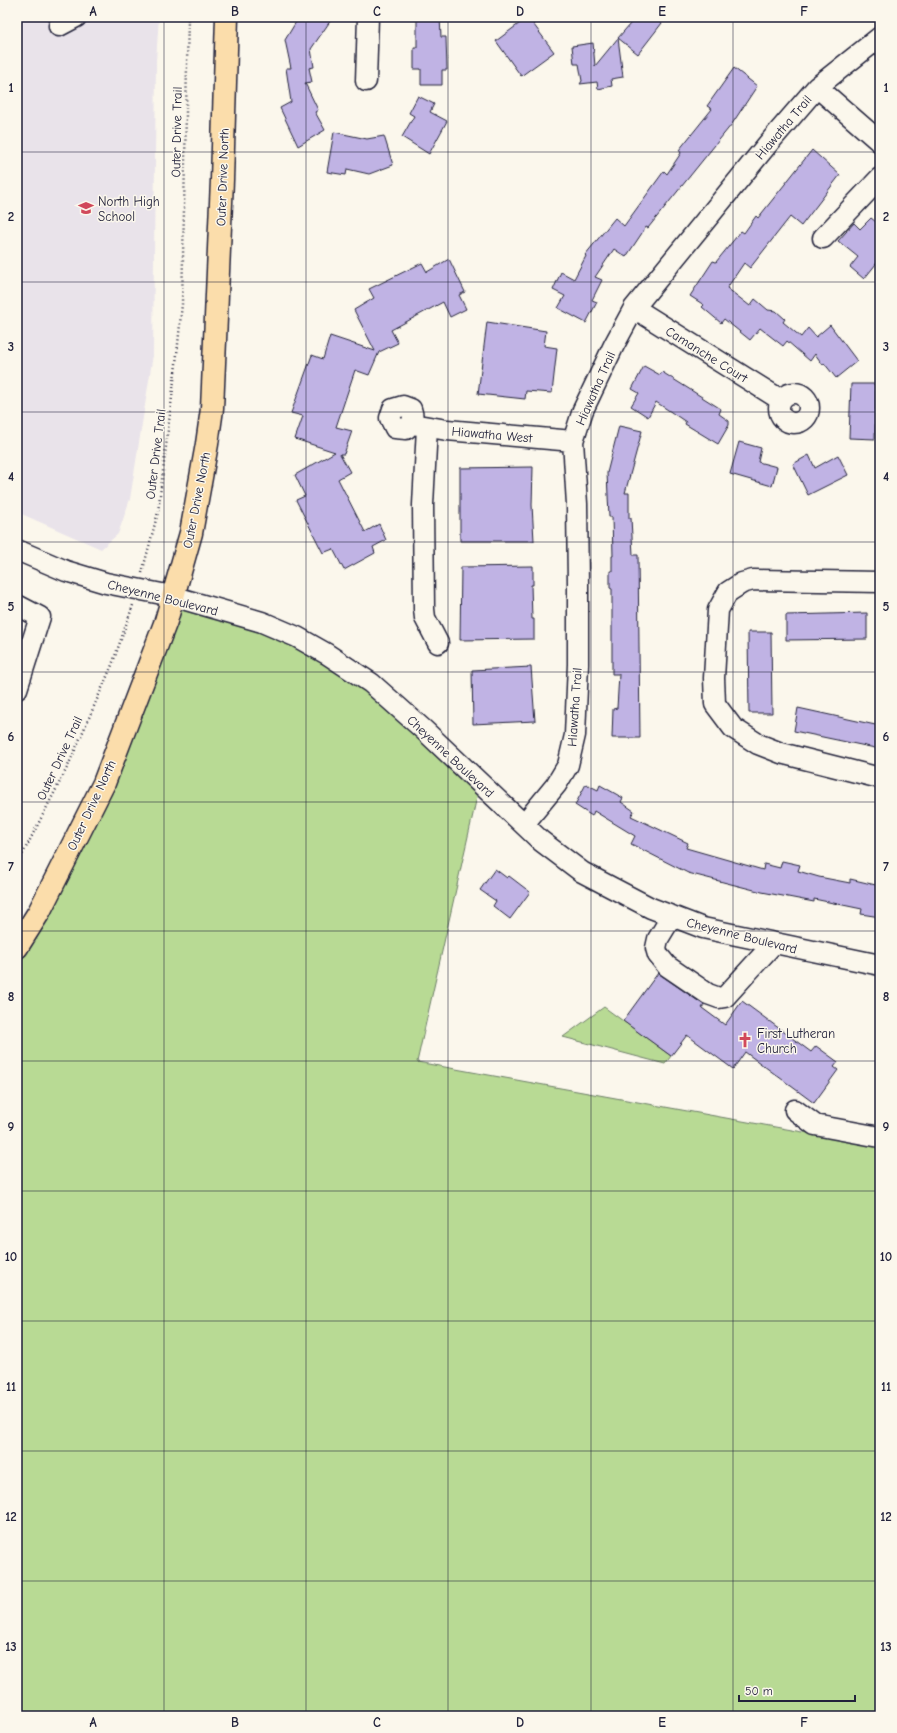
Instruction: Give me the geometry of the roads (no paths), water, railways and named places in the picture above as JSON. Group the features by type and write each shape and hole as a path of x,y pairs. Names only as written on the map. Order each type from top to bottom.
{"main road":[{"name":"Outer Drive North","path":"17,947 39,912 104,783 166,621 191,534 212,409 222,180 227,17"}],"street":[{"path":"59,26 76,17"},
{"path":"366,81 368,17"},
{"name":"Hiawatha Trail","path":"524,824 556,786 568,765 575,735 578,664 578,585 577,504 573,441 583,410 614,345 634,308 762,151 817,87 880,37"},
{"path":"817,87 880,142"},
{"path":"823,238 880,178"},
{"name":"Camanche Court","path":"634,308 781,400"},
{"name":"Hiawatha West","path":"438,643 426,618 424,609 423,505 419,425 573,441"},
{"name":"Cheyenne Boulevard","path":"17,550 66,571 106,583 172,596 262,622 297,637 327,654 371,683 424,730 541,841 582,872 651,908 703,928 880,965"},
{"path":"880,582 753,580 742,583 728,592 718,610 714,678 716,704 733,728 743,735 781,753 880,778"},
{"path":"17,605 40,617 17,689"},
{"path":"672,916 658,939 656,948 658,955 666,966 713,997 725,997 774,944"},
{"path":"795,1110 815,1125 880,1137"}],"place":[{"name":"North High School","path":"86,208"},
{"name":"First Lutheran Church","path":"745,1040"}]}
